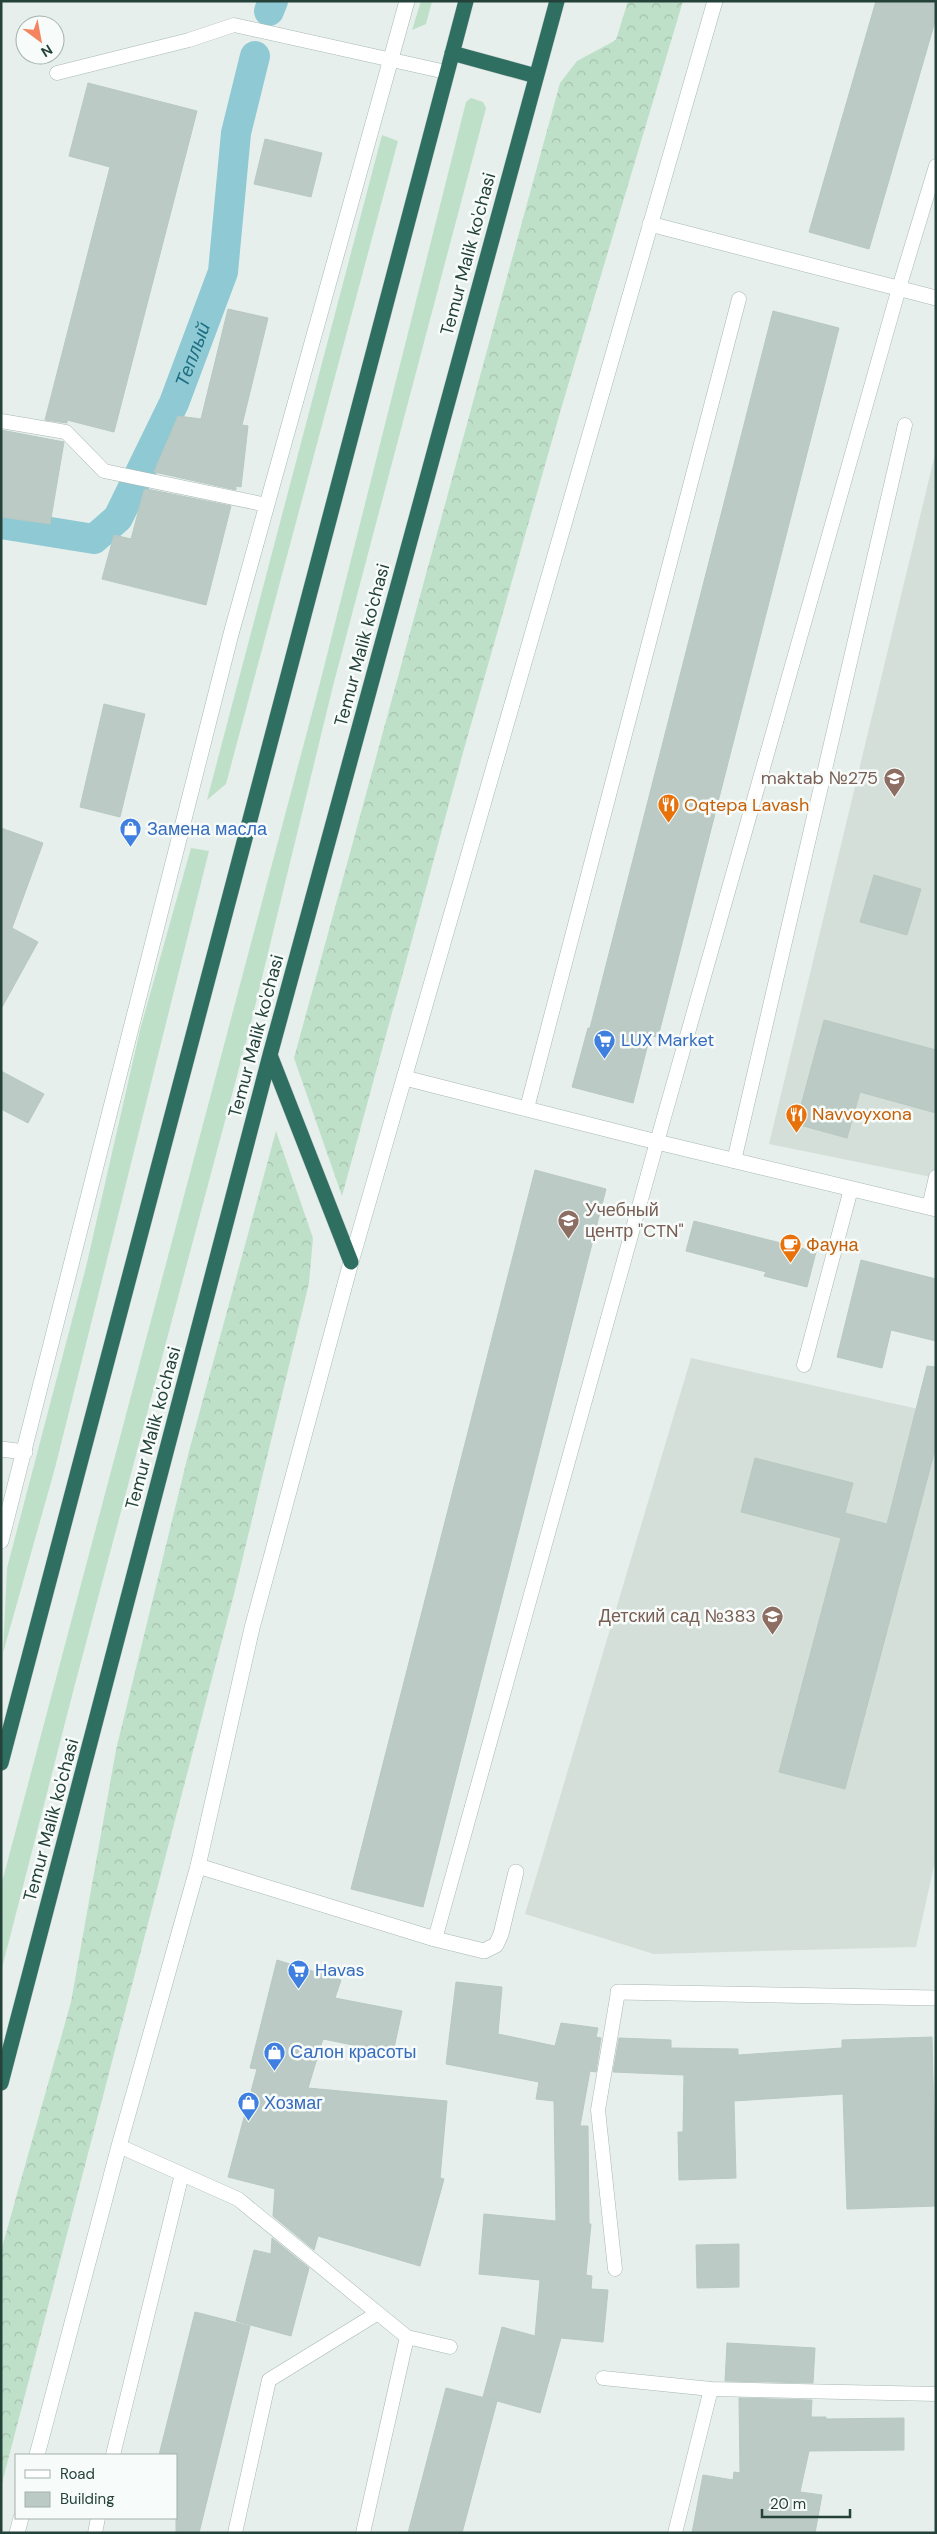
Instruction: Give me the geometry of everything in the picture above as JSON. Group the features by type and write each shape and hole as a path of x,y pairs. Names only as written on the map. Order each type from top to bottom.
{"highway":[{"path":"2,1762 466,1"},
{"name":"Temur Malik ko'chasi","path":"1,2083 270,1055 557,1"},
{"path":"452,53 536,76"},
{"path":"270,1055 351,1262"},
{"path":"1,1754 2,1762"}],"street":[{"path":"1,1541 228,644 407,1"},
{"path":"37,2454 119,2146 198,1866 252,1628 351,1262 715,1"},
{"path":"650,224 936,298"},
{"path":"405,1078 734,1161 932,1208"},
{"path":"1,1449 25,1452"},
{"path":"198,1866 435,1939 484,1951 496,1945 505,1920 516,1872"},
{"path":"618,1992 936,1998"},
{"path":"16,2533 20,2519"}],"lane":[{"path":"57,74 189,40 234,25 446,72"},
{"path":"435,1939 657,1142 899,288 936,166"},
{"path":"527,1108 739,299"},
{"path":"1,421 66,432 104,471 266,505"},
{"path":"734,1161 905,424"},
{"path":"932,1208 936,1177"},
{"path":"804,1365 851,1189"},
{"path":"615,2269 598,2110 618,1992"},
{"path":"119,2146 238,2199 407,2337 450,2347"},
{"path":"113,2454 182,2174"},
{"path":"235,2533 269,2380 378,2313"},
{"path":"363,2533 407,2337"},
{"path":"603,2378 711,2390 936,2394"},
{"path":"675,2533 711,2390"},
{"path":"95,2533 98,2519"}],"shaded area":[{"name":"maktab №275","path":"936,450 936,1178 769,1144"},
{"name":"Детский сад №383","path":"691,1358 936,1413 936,1857 916,1947 654,1954 525,1914"}],"green space":[{"path":"421,1 432,1 426,24 412,30"},
{"path":"628,1 683,1 561,409 464,749 342,1196 294,1058 560,83 577,61 616,40"},
{"path":"471,98 483,102 486,108 333,686 250,1027 74,1688 1,1972 1,1886 320,683 466,102"},
{"path":"382,135 398,141 226,784 207,800"},
{"path":"191,848 209,851 55,1468 3,1653 7,1568 86,1267 140,1030"},
{"path":"276,1131 313,1238 309,1283 234,1594 1,2487 1,2251 71,2002 116,1750 189,1451"}],"building":[{"path":"876,1 936,1 936,18 869,249 809,232"},
{"path":"88,83 197,111 114,432 67,420 67,423 45,420 110,167 69,156"},
{"path":"265,139 322,153 311,197 254,184"},
{"path":"228,309 268,318 242,425 248,426 241,487 236,486 236,490 154,472 178,416 201,419"},
{"path":"773,311 839,328 658,1037 650,1036 633,1103 572,1087 588,1028 590,1028"},
{"path":"1,430 64,442 50,524 1,517"},
{"path":"147,489 231,506 206,605 102,579 114,535 131,539 144,490"},
{"path":"104,704 145,714 120,817 80,807"},
{"path":"1,828 43,843 12,928 38,942 1,1009"},
{"path":"874,875 921,889 907,935 860,922"},
{"path":"824,1020 936,1050 936,1113 860,1092 847,1138 796,1124"},
{"path":"1,1071 44,1094 28,1123 1,1109"},
{"path":"535,1170 606,1189 423,1907 351,1889"},
{"path":"694,1221 816,1252 807,1287 764,1276 766,1272 686,1251"},
{"path":"861,1260 936,1279 936,1341 891,1330 882,1368 837,1357"},
{"path":"927,1366 936,1367 936,1446 845,1789 779,1772 841,1538 741,1512 755,1458 853,1483 845,1513 887,1524"},
{"path":"277,1960 341,1980 335,1998 402,2011 393,2053 323,2039 308,2088 447,2101 440,2178 444,2179 420,2266 318,2236 314,2250 273,2216 275,2189 228,2177 257,2069 250,2068"},
{"path":"456,1982 502,1987 498,2034 555,2046 561,2023 598,2028 596,2037 601,2038 596,2072 590,2071 580,2126 588,2126 589,2224 591,2224 586,2275 592,2276 591,2289 608,2290 603,2342 561,2338 540,2413 483,2397 502,2327 535,2336 540,2280 479,2274 484,2214 556,2221 554,2101 536,2099 539,2082 446,2064"},
{"path":"932,2037 936,2206 847,2209 843,2094 734,2101 736,2178 679,2180 678,2132 683,2132 684,2075 613,2072 619,2038 671,2040 671,2048 738,2049 738,2055 842,2048 842,2040"},
{"path":"272,2238 309,2268 291,2336 236,2321 254,2250 271,2254"},
{"path":"739,2244 739,2287 697,2288 696,2245"},
{"path":"195,2312 250,2326 199,2533 176,2533 176,2519 178,2519 178,2454 159,2454"},
{"path":"727,2343 815,2348 813,2383 725,2381"},
{"path":"446,2388 497,2401 462,2533 408,2533"},
{"path":"739,2398 812,2400 811,2417 826,2417 826,2419 904,2418 904,2450 809,2451 800,2492 822,2495 815,2533 692,2533 703,2475 733,2480 734,2472 740,2473"}],"waterway":[{"name":"Теплый","path":"269,11 273,1"},
{"name":"Теплый","path":"1,524 94,539 118,518 174,403 223,272 236,133 255,56"}],"place":[{"name":"maktab №275","path":"894,797"},
{"name":"Oqtepa Lavash","path":"668,824"},
{"name":"Замена масла","path":"131,848"},
{"name":"LUX Market","path":"605,1059"},
{"name":"Navvoyxona","path":"796,1133"},
{"name":"Учебный центр \"CTN\"","path":"569,1239"},
{"name":"Фауна","path":"790,1264"},
{"name":"Детский сад №383","path":"772,1635"},
{"name":"Havas","path":"299,1989"},
{"name":"Салон красоты","path":"274,2071"},
{"name":"Хозмаг","path":"248,2122"}]}
